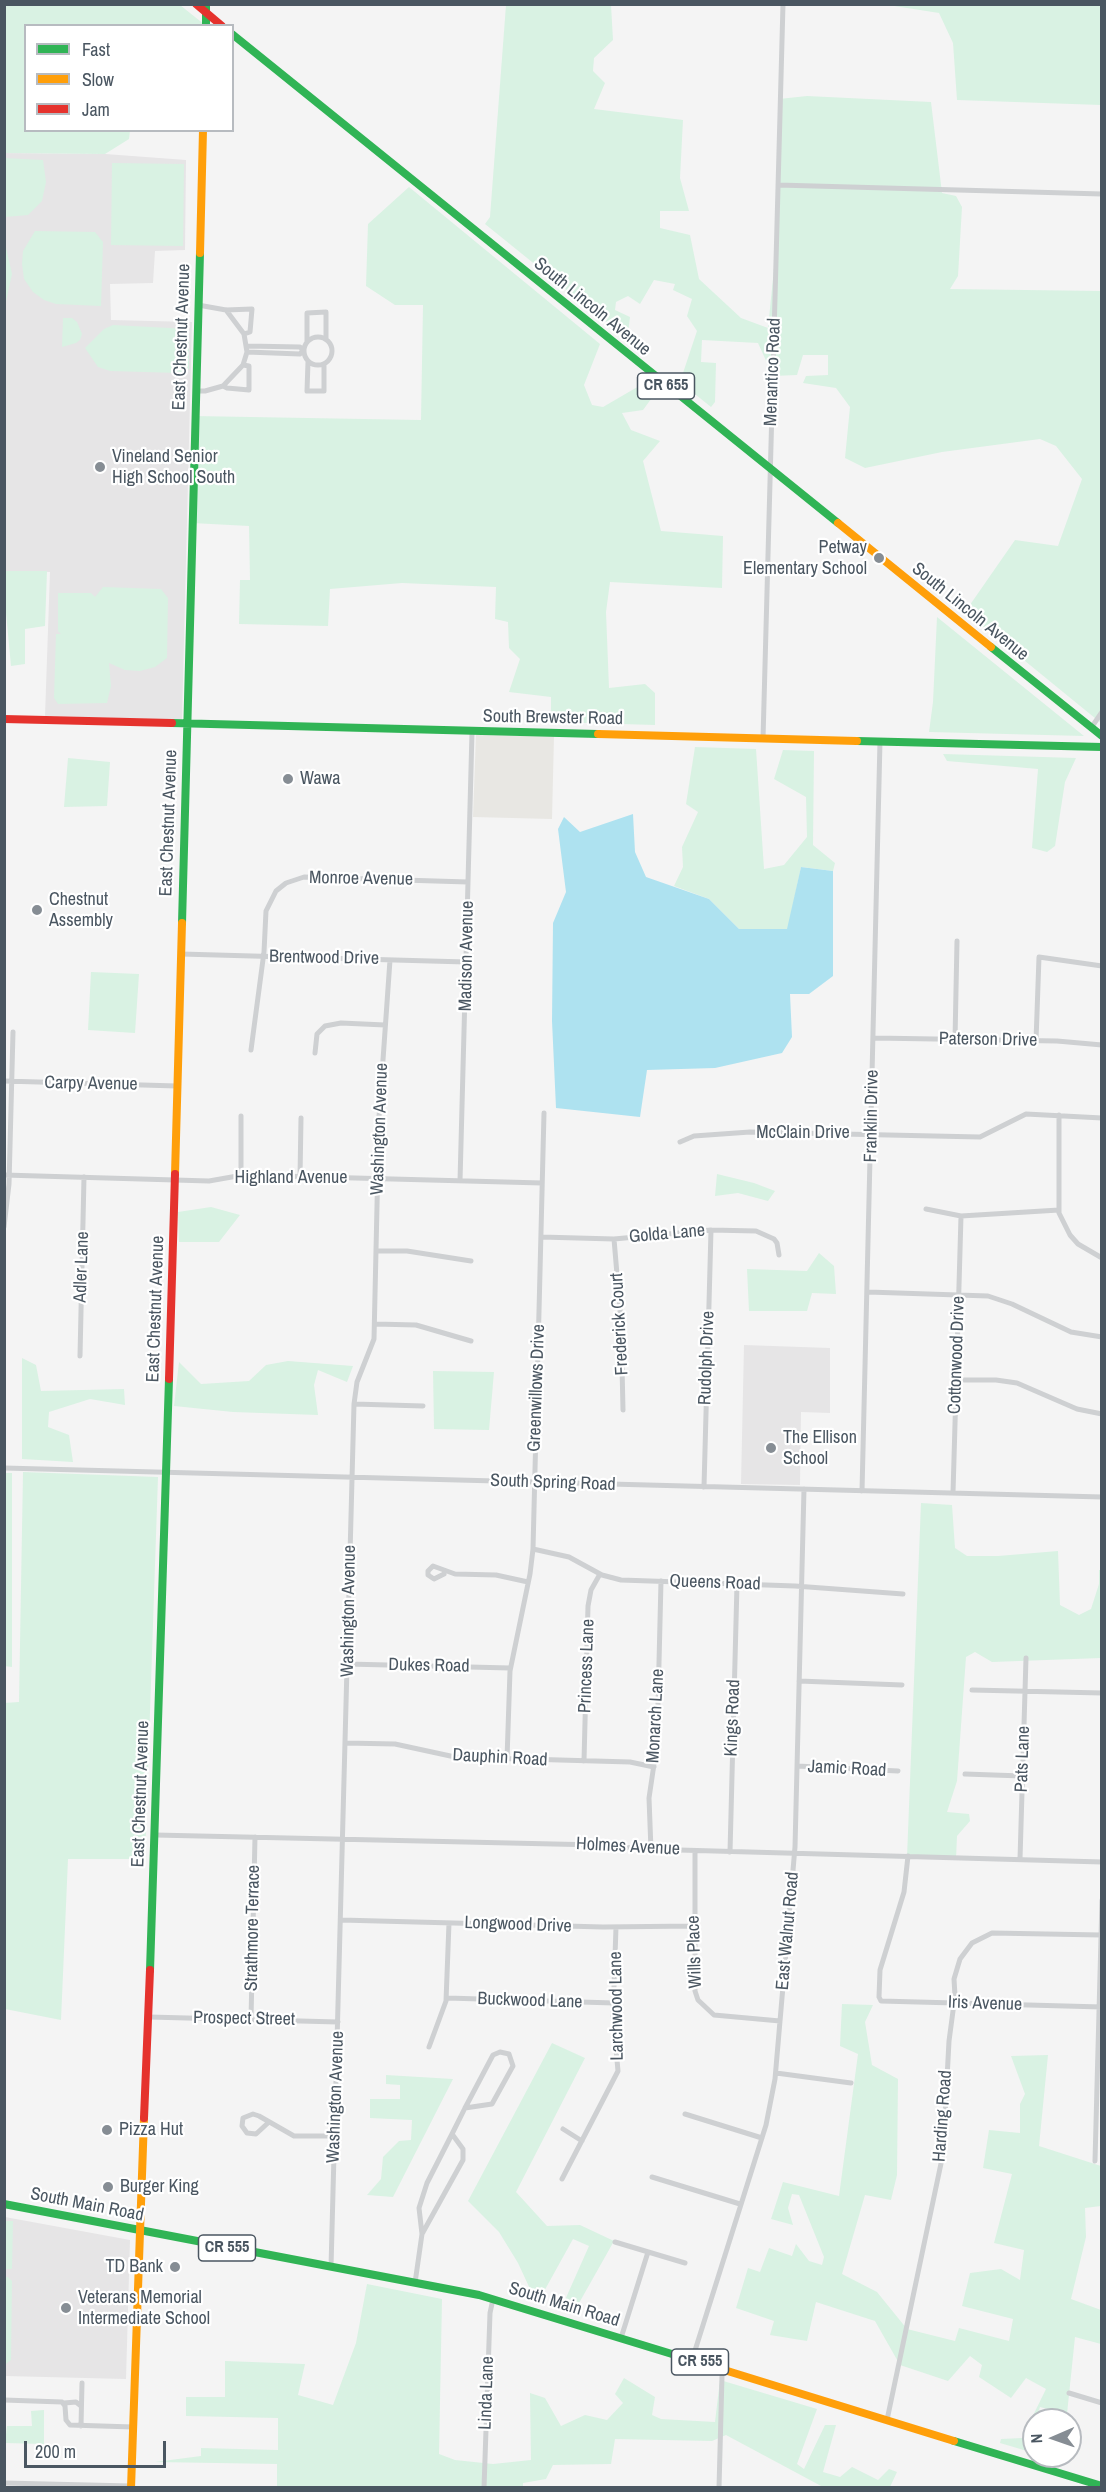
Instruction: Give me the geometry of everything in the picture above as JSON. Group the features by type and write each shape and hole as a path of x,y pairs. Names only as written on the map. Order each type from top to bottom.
{"main road":[{"path":"196,4 206,9 220,24"},
{"name":"South Lincoln Avenue","path":"234,36 1101,736"},
{"name":"East Chestnut Avenue","path":"131,2487 135,2351 142,2232 167,1472 203,132"},
{"name":"South Brewster Road","path":"4,719 1101,747"},
{"name":"South Main Road","path":"4,2204 493,2299 1101,2486"}],"street":[{"name":"Menantico Road","path":"763,738 783,4"},
{"path":"778,185 1101,194"},
{"path":"198,305 226,310 252,309 250,332 244,334"},
{"path":"196,391 224,386 243,365 247,349 244,334 226,310"},
{"path":"303,350 308,341 307,313 326,312 326,339 332,347 332,352 324,364 316,366 308,362"},
{"path":"308,341 316,337 326,339"},
{"path":"247,349 300,347 308,362 307,391 324,391 324,364"},
{"path":"224,386 249,390 249,366 243,365"},
{"path":"1091,728 1101,712"},
{"name":"Madison Avenue","path":"460,1181 472,732"},
{"name":"Franklin Drive","path":"862,1491 880,741"},
{"name":"Monroe Avenue","path":"251,1050 264,957 266,911 276,891 293,880 304,877 468,882"},
{"path":"955,1040 957,941"},
{"name":"Brentwood Drive","path":"181,954 466,962"},
{"path":"1036,1041 1039,957 1101,966"},
{"name":"Washington Avenue","path":"331,2267 354,1404 357,1382 374,1339 378,1179 390,960"},
{"path":"315,1053 317,1034 325,1026 341,1023 385,1025"},
{"path":"4,1227 13,1032"},
{"name":"Paterson Drive","path":"874,1038 1036,1041 1101,1045"},
{"name":"Carpy Avenue","path":"4,1081 177,1086"},
{"name":"Greenwillows Drive","path":"507,1759 510,1668 533,1549 544,1113"},
{"name":"McClain Drive","path":"680,1142 694,1136 734,1133 980,1137 1026,1114 1101,1118"},
{"path":"1059,1115 1060,1218 1074,1239 1086,1250 1101,1258"},
{"path":"241,1116 241,1175"},
{"path":"300,1176 302,1118"},
{"name":"Highland Avenue","path":"7,1175 217,1181 241,1175 542,1183"},
{"name":"Adler Lane","path":"80,1356 84,1178"},
{"path":"926,1209 961,1216 1059,1210"},
{"name":"Cottonwood Drive","path":"954,1493 961,1216"},
{"name":"Golda Lane","path":"541,1237 614,1239 711,1230 763,1233 777,1243 779,1255"},
{"name":"Rudolph Drive","path":"704,1487 711,1230"},
{"name":"Frederick Court","path":"614,1239 621,1322 623,1410"},
{"path":"376,1251 407,1251 471,1261"},
{"path":"868,1292 959,1294 999,1299 1071,1332 1101,1337"},
{"path":"375,1324 411,1325 471,1341"},
{"path":"957,1380 1010,1382 1033,1389 1077,1409 1101,1414"},
{"path":"354,1404 423,1406"},
{"name":"South Spring Road","path":"4,1468 1101,1497"},
{"name":"East Walnut Road","path":"692,2360 762,2138 771,2106 776,2073 794,1853 804,1489"},
{"name":"Queens Road","path":"533,1549 570,1557 600,1574 621,1580 802,1587 903,1594"},
{"path":"444,1574 434,1579 428,1575 428,1571 434,1566 455,1574 496,1575 528,1582"},
{"name":"Princess Lane","path":"584,1761 588,1606 591,1590 600,1574"},
{"name":"Monarch Lane","path":"651,1850 649,1794 654,1767 661,1581"},
{"name":"Kings Road","path":"730,1852 737,1584"},
{"name":"Pats Lane","path":"1020,1859 1026,1658"},
{"name":"Dukes Road","path":"347,1664 510,1668"},
{"path":"799,1681 902,1685"},
{"path":"972,1690 1101,1694"},
{"name":"Dauphin Road","path":"345,1743 395,1744 448,1756 630,1762 654,1767"},
{"name":"Jamic Road","path":"797,1766 898,1771"},
{"path":"965,1774 1022,1776"},
{"name":"Holmes Avenue","path":"155,1835 598,1845 651,1850 1101,1862"},
{"name":"Strathmore Terrace","path":"251,2019 255,1837"},
{"name":"Wills Place","path":"695,1851 695,1991 700,2004 708,2012 722,2017 780,2021"},
{"name":"Iris Avenue","path":"908,1856 904,1892 883,1958 879,1997 884,2001 1100,2007"},
{"path":"1095,2161 1101,1900"},
{"name":"Longwood Drive","path":"341,1920 616,1927 694,1926"},
{"path":"429,2048 447,1998 449,1923"},
{"name":"Larchwood Lane","path":"562,2179 618,2071 614,2004 616,1927"},
{"name":"Harding Road","path":"887,2420 943,2154 946,2068 954,2003 954,1979 960,1959 968,1947 987,1934 1016,1932 1101,1935"},
{"name":"Buckwood Lane","path":"447,1998 614,2004"},
{"name":"Prospect Street","path":"149,2017 339,2022"},
{"path":"415,2283 422,2234 421,2199 465,2108 493,2055 500,2052 509,2054 513,2066 492,2104 465,2108"},
{"path":"776,2073 851,2083"},
{"path":"268,2122 256,2134 247,2133 242,2126 243,2118 250,2114 259,2115 294,2136 335,2136"},
{"path":"685,2114 762,2138"},
{"path":"563,2129 582,2141"},
{"path":"422,2234 463,2160 463,2149 452,2134"},
{"path":"652,2177 741,2204"},
{"path":"615,2242 685,2263"},
{"path":"621,2338 648,2252"},
{"name":"Linda Lane","path":"484,2487 490,2313 493,2299"},
{"path":"719,2487 724,2370"},
{"path":"81,2426 82,2383"},
{"path":"1069,2393 1101,2403"},
{"path":"4,2400 76,2402 81,2408"},
{"path":"64,2403 67,2422 81,2426 133,2427"},
{"path":"4,2483 131,2487"}],"shaded area":[{"name":"Vineland Senior High School South","path":"5,153 105,154 186,160 185,250 155,251 153,283 110,284 111,320 192,322 182,720 45,716 50,572 5,571"},
{"path":"476,735 554,736 552,819 473,817"},
{"name":"The Ellison School","path":"744,1345 830,1348 830,1413 801,1412 800,1485 741,1484"},
{"name":"Veterans Memorial Intermediate School","path":"5,2217 130,2240 126,2379 5,2376"}],"green space":[{"path":"4,5 180,5 204,24 24,24 24,132 130,132 129,139 105,154 5,153"},
{"path":"506,5 611,5 613,40 594,58 593,71 605,83 594,109 683,120 680,178 689,211 660,211 660,228 690,235 699,279 741,318 768,328 776,249 779,99 807,96 931,102 942,193 956,196 962,207 958,276 950,289 1101,291 1101,723 965,612 1015,540 1058,546 1082,479 1056,446 1040,439 942,452 865,468 845,458 850,407 836,388 803,383 806,376 828,375 828,355 803,355 797,375 773,376 758,343 702,340 701,362 716,363 715,402 711,407 680,382 697,331 687,316 692,299 673,290 675,284 654,280 640,304 628,296 616,302 615,310 630,317 628,334 639,341 636,346 485,224 490,217"},
{"path":"888,5 1101,5 1101,105 957,100 953,43 939,13"},
{"path":"4,158 43,160 46,182 42,201 28,215 5,217"},
{"path":"112,163 184,164 183,246 111,245"},
{"path":"409,187 600,344 584,385 592,405 603,407 646,382 657,391 643,410 622,413 631,430 660,441 643,461 661,531 723,536 722,588 610,582 606,612 609,688 645,684 655,693 655,725 551,722 551,697 509,692 520,659 509,648 508,622 495,619 496,587 402,583 330,589 328,626 239,624 240,580 250,580 249,526 192,523 194,416 421,420 423,305 395,305 366,286 368,224"},
{"path":"35,231 95,232 103,242 101,306 56,304 44,300 33,292 24,279 22,264 23,251"},
{"path":"5,243 12,274 4,306"},
{"path":"63,318 72,318 77,322 82,334 76,343 62,347"},
{"path":"113,325 189,329 189,369 179,373 110,371 98,367 85,348 104,329"},
{"path":"4,571 47,571 45,626 25,629 25,664 11,666"},
{"path":"103,587 161,589 168,598 167,658 155,667 140,671 125,670 109,663 111,686 107,703 58,704 54,698 56,634 61,634 58,631 58,593 91,593 95,597"},
{"path":"937,617 1084,736 929,732 933,702"},
{"path":"695,747 756,749 764,869 784,865 807,837 806,797 774,779 783,750 814,751 813,845 835,863 833,871 801,867 788,929 739,929 709,899 674,886 683,867 682,847 698,812 686,804"},
{"path":"943,754 1076,758 1065,782 1055,846 1047,852 1032,848 1038,769 947,761"},
{"path":"68,758 110,762 107,806 64,807"},
{"path":"91,972 139,974 135,1033 88,1030"},
{"path":"717,1174 775,1191 768,1201 738,1193 715,1196"},
{"path":"211,1207 240,1215 219,1242 179,1242 178,1212"},
{"path":"819,1253 834,1266 836,1294 812,1293 807,1311 749,1311 747,1269 807,1271"},
{"path":"22,1358 36,1365 41,1391 124,1389 125,1405 90,1399 49,1412 48,1427 69,1435 73,1462 22,1459"},
{"path":"288,1361 353,1366 347,1382 318,1370 314,1385 318,1415 233,1412 174,1406 179,1362 201,1384 249,1381 266,1365"},
{"path":"433,1371 494,1372 489,1430 434,1429"},
{"path":"23,1472 158,1477 145,1859 68,1859 61,2020 5,2009 4,1703 19,1702"},
{"path":"5,1473 12,1473 12,1667 4,1666"},
{"path":"921,1503 952,1505 955,1548 967,1556 1058,1551 1060,1605 1079,1615 1091,1609 1099,1584 1099,1570 1101,1570 1101,1658 992,1662 975,1652 966,1657 957,1781 947,1812 969,1814 970,1821 957,1836 956,1859 907,1857"},
{"path":"842,2004 873,2005 865,2022 872,2065 898,2079 897,2175 891,2200 865,2195 842,2274 877,2292 907,2329 955,2341 959,2328 1009,2341 1013,2319 962,2306 970,2273 1001,2269 1020,2280 1024,2250 994,2243 1012,2174 983,2168 989,2130 1020,2133 1020,2104 1025,2094 1011,2056 1048,2055 1039,2146 1101,2166 1101,2206 1085,2208 1086,2237 1071,2299 1101,2310 1101,2344 1075,2337 1068,2408 1037,2408 1046,2389 1026,2378 1011,2398 979,2377 982,2365 970,2356 948,2381 900,2365 875,2321 816,2302 807,2341 770,2335 774,2321 736,2308 748,2268 760,2272 769,2248 792,2256 796,2244 809,2261 822,2265 824,2257 799,2195 792,2194 788,2208 793,2225 771,2219 783,2182 839,2196 858,2054 840,2046"},
{"path":"552,2043 585,2058 516,2192 547,2226 580,2225 614,2241 574,2312 561,2309 589,2246 573,2239 537,2304 518,2263 499,2232 468,2201"},
{"path":"386,2075 453,2079 393,2197 367,2195 381,2179 383,2157 399,2141 411,2140 412,2120 370,2118 370,2099 400,2099 400,2085 386,2084"},
{"path":"5,2221 13,2221 12,2269 5,2269"},
{"path":"5,2277 12,2281 11,2360 6,2364"},
{"path":"367,2284 442,2299 439,2454 455,2460 493,2464 531,2460 530,2393 545,2398 561,2426 585,2415 607,2420 623,2403 615,2394 624,2378 655,2397 652,2415 661,2419 715,2422 720,2380 817,2409 797,2464 804,2469 825,2425 836,2425 823,2472 840,2477 852,2467 878,2480 889,2469 897,2472 890,2487 823,2487 726,2435 712,2441 615,2439 611,2464 553,2465 546,2479 523,2483 523,2488 277,2487 277,2464 155,2462 201,2456 201,2448 278,2450 278,2418 186,2416 186,2397 225,2397 225,2361 305,2364 298,2395 333,2405 356,2343"},
{"path":"44,2410 44,2444 5,2443 7,2426 32,2426 31,2411"},
{"path":"1022,2438 1022,2450 1000,2443 1001,2439"}],"water":[{"path":"633,814 635,852 646,877 709,899 739,929 787,929 801,867 833,871 833,976 809,994 790,994 792,1037 782,1053 715,1068 647,1070 640,1117 556,1108 552,1021 553,923 566,892 558,829 564,817 580,832"}],"traffic: fast":[{"path":"206,4 206,24"},
{"path":"234,36 838,523"},
{"path":"182,923 200,253"},
{"path":"991,647 1102,736"},
{"path":"172,723 598,734"},
{"path":"857,741 1102,747"},
{"path":"150,1970 169,1379"},
{"path":"4,2204 479,2295 721,2369"},
{"path":"954,2441 1102,2486"}],"traffic: slow":[{"path":"200,253 203,132"},
{"path":"838,523 991,647"},
{"path":"598,734 857,741"},
{"path":"175,1174 182,923"},
{"path":"131,2488 144,2118"},
{"path":"721,2369 954,2441"}],"traffic: jam":[{"path":"196,4 220,24"},
{"path":"4,719 172,723"},
{"path":"169,1379 175,1174"},
{"path":"144,2118 150,1970"}],"place":[{"name":"Vineland Senior High School South","path":"100,467"},
{"name":"Petway Elementary School","path":"879,558"},
{"name":"Wawa","path":"288,779"},
{"name":"Chestnut Assembly","path":"37,910"},
{"name":"The Ellison School","path":"771,1448"},
{"name":"Pizza Hut","path":"107,2130"},
{"name":"Burger King","path":"108,2187"},
{"name":"TD Bank","path":"175,2267"},
{"name":"Veterans Memorial Intermediate School","path":"66,2308"}]}
